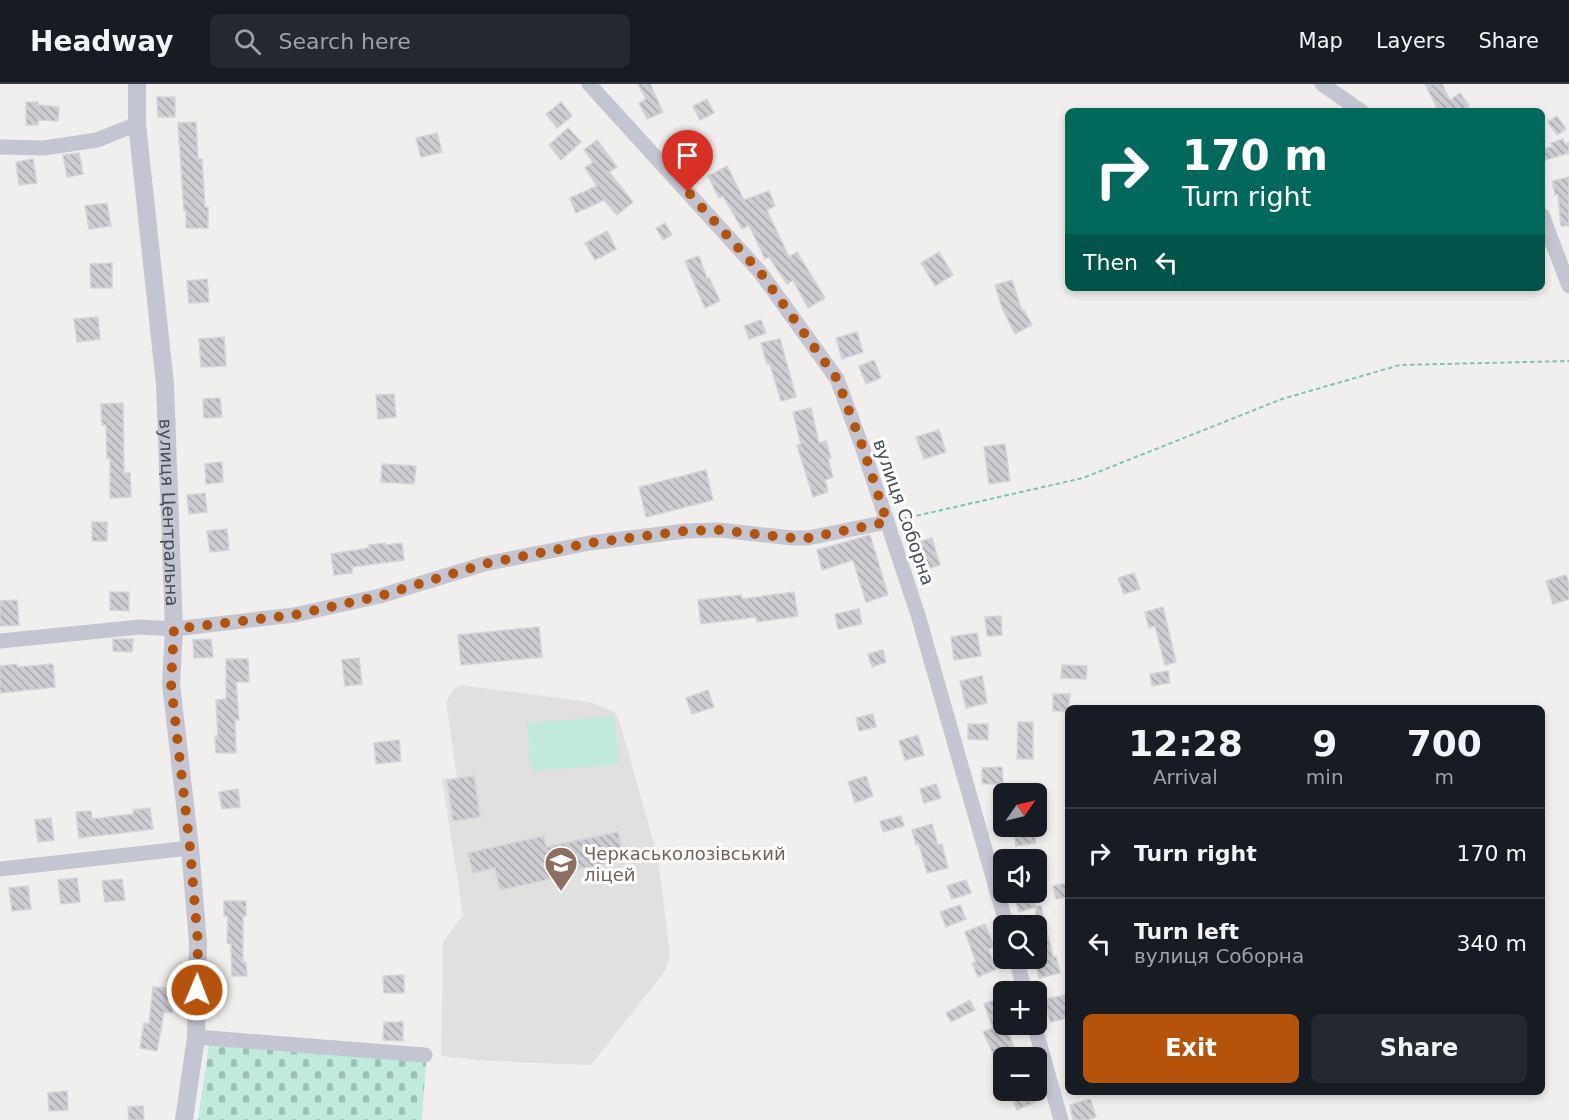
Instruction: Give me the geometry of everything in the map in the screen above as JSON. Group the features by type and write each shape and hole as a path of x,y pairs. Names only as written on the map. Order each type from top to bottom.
{"street":[{"name":"вулиця Центральна","path":"137,84 137,124 165,384 174,629 171,684 190,848 198,943 196,1037 184,1120"},
{"name":"вулиця Соборна","path":"589,84 760,272 837,379 863,448 918,615 1004,915"},
{"path":"1322,84 1357,108"},
{"path":"0,147 44,148 97,140 137,124"},
{"path":"1545,223 1569,286"},
{"path":"0,641 140,627 174,629 294,615 380,596 484,564 590,543 685,531 719,530 808,538 887,522"},
{"path":"0,869 190,848"},
{"path":"1037,1035 1060,1120"},
{"path":"196,1037 425,1055"}],"path":[{"path":"887,522 1083,478 1282,399 1400,365 1569,361"}],"shaded area":[{"name":"Черкаськолозівський ліцей","path":"461,685 589,702 611,710 617,715 620,723 658,858 670,954 665,971 591,1065 490,1061 441,1056 443,942 463,915 442,779 457,778 446,701 455,688"}],"green space":[{"path":"615,716 619,764 531,771 527,723"},
{"path":"209,1044 426,1062 422,1120 198,1120"}],"building":[{"path":"638,84 650,84 663,112 647,119 639,103 646,99"},
{"path":"1425,84 1442,84 1450,100 1460,93 1469,106 1466,108 1437,108"},
{"path":"157,97 175,97 175,117 158,117"},
{"path":"707,99 714,113 700,120 693,106"},
{"path":"26,102 59,107 58,121 38,120 38,125 26,125"},
{"path":"561,102 572,116 557,128 546,114"},
{"path":"1557,116 1566,129 1557,135 1548,122"},
{"path":"196,122 198,159 202,159 205,207 208,207 208,228 186,228 186,211 184,211 178,123"},
{"path":"568,128 581,142 561,160 549,145"},
{"path":"688,131 700,148 681,161 669,144"},
{"path":"437,133 442,152 421,157 416,138"},
{"path":"1563,139 1565,144 1569,143 1569,153 1545,160 1545,148 1553,147 1551,143"},
{"path":"597,140 617,167 609,172 633,202 617,215 604,200 576,213 570,198 597,186 585,168 593,162 584,150"},
{"path":"79,153 83,174 67,177 63,155"},
{"path":"33,159 37,183 19,185 16,162"},
{"path":"727,166 744,200 769,191 775,206 767,210 789,257 797,252 825,298 808,308 793,280 787,284 769,257 765,259 749,225 742,229 723,196 719,198 708,176"},
{"path":"1569,177 1569,226 1561,226 1558,194 1555,195 1552,181"},
{"path":"107,203 111,226 89,229 85,206"},
{"path":"665,223 672,235 663,240 656,228"},
{"path":"607,231 616,249 595,260 585,243"},
{"path":"939,252 953,275 935,286 921,263"},
{"path":"699,256 707,279 709,278 720,301 705,308 685,261"},
{"path":"112,263 112,288 91,288 90,264"},
{"path":"207,279 209,302 189,303 187,281"},
{"path":"1012,280 1022,311 1024,310 1032,325 1015,334 1002,308 995,285"},
{"path":"98,317 100,339 77,342 74,319"},
{"path":"761,320 766,333 749,339 744,326"},
{"path":"857,332 863,352 842,359 836,338"},
{"path":"224,337 226,366 201,367 199,339"},
{"path":"780,339 796,397 781,401 761,343"},
{"path":"874,360 881,378 866,384 859,366"},
{"path":"394,394 396,417 378,419 376,395"},
{"path":"220,398 222,417 204,418 203,399"},
{"path":"123,403 124,473 130,473 131,497 110,498 110,458 107,458 106,425 102,425 101,404"},
{"path":"811,408 819,443 826,441 833,477 825,480 828,492 813,497 797,445 801,444 793,412"},
{"path":"939,430 946,452 924,459 916,437"},
{"path":"1005,444 1010,481 989,484 984,447"},
{"path":"222,462 223,482 206,484 205,464"},
{"path":"382,464 416,466 414,484 381,482"},
{"path":"706,470 713,500 646,517 639,487"},
{"path":"205,493 207,512 189,514 187,495"},
{"path":"92,522 107,522 107,541 92,541"},
{"path":"227,529 229,550 210,552 207,531"},
{"path":"870,535 888,595 866,602 853,560 822,570 817,550"},
{"path":"932,538 940,565 926,569 918,542"},
{"path":"385,543 385,545 402,543 404,560 352,567 352,573 334,575 331,554"},
{"path":"1134,573 1140,589 1124,594 1118,578"},
{"path":"1566,575 1569,584 1569,599 1553,604 1546,581"},
{"path":"110,592 129,592 129,611 110,610"},
{"path":"794,592 798,616 757,622 756,617 701,624 698,600 741,595 742,599"},
{"path":"17,600 19,625 0,626 0,601"},
{"path":"1163,607 1176,662 1165,665 1155,626 1149,628 1145,612"},
{"path":"859,609 862,624 838,629 835,614"},
{"path":"1001,616 1002,635 987,636 985,617"},
{"path":"539,627 542,657 461,665 458,635"},
{"path":"977,633 981,656 954,660 951,637"},
{"path":"113,639 133,639 132,652 113,651"},
{"path":"211,639 213,657 194,658 193,640"},
{"path":"883,650 886,662 872,667 868,654"},
{"path":"359,658 362,684 345,686 342,660"},
{"path":"226,659 248,659 249,682 236,682 239,720 235,720 236,753 216,753 215,736 218,736 216,700 226,699"},
{"path":"17,664 17,667 53,664 55,687 0,693 0,666"},
{"path":"1062,665 1087,666 1086,679 1061,678"},
{"path":"1168,671 1170,683 1152,686 1150,674"},
{"path":"982,676 987,703 966,708 960,681"},
{"path":"708,690 714,707 692,714 686,698"},
{"path":"1053,694 1070,694 1069,705 1065,705 1065,711 1053,711"},
{"path":"873,714 876,727 859,731 856,718"},
{"path":"1018,722 1033,722 1033,759 1017,759"},
{"path":"968,724 988,724 988,740 968,739"},
{"path":"918,735 924,755 905,760 899,741"},
{"path":"399,740 401,761 376,764 374,743"},
{"path":"1002,767 1003,783 982,784 982,768"},
{"path":"474,776 480,817 453,821 447,780"},
{"path":"866,776 873,796 855,803 848,782"},
{"path":"936,784 941,798 924,803 920,789"},
{"path":"238,789 240,807 222,809 219,792"},
{"path":"150,808 153,829 79,838 76,812 91,811 92,819 134,814 133,810"},
{"path":"901,816 904,826 883,832 880,821"},
{"path":"51,818 54,840 38,842 35,820"},
{"path":"932,824 938,845 942,844 948,868 927,873 919,844 916,845 912,830"},
{"path":"618,832 624,860 559,873 560,877 500,890 495,868 473,873 468,853 544,836 546,847"},
{"path":"1015,837 1035,837 1036,843 1016,846"},
{"path":"77,878 80,902 61,904 58,880"},
{"path":"122,879 125,900 105,902 102,881"},
{"path":"966,880 971,893 952,899 947,886"},
{"path":"1065,884 1065,898 1056,899 1053,886"},
{"path":"28,886 31,909 12,911 9,888"},
{"path":"224,901 246,901 246,916 243,916 243,962 246,962 247,976 232,976 231,944 227,943 228,916 224,916"},
{"path":"1016,903 1034,903 1035,907 1019,912"},
{"path":"960,905 966,919 946,927 940,912"},
{"path":"1036,906 1041,906 1043,915 1036,915"},
{"path":"985,924 993,944 993,947 988,949 993,962 993,969 996,969 978,977 972,963 976,962 965,932"},
{"path":"1047,932 1053,957 1056,956 1060,973 1039,978 1037,969 1047,969"},
{"path":"404,975 404,993 384,993 383,976"},
{"path":"153,987 175,989 172,1013 164,1012 157,1051 140,1048 144,1023 149,1024"},
{"path":"1065,995 1065,1019 1050,1022 1047,999"},
{"path":"970,1000 975,1010 951,1022 946,1013"},
{"path":"993,1000 993,1028 984,1004"},
{"path":"384,1022 403,1022 403,1041 383,1040"},
{"path":"993,1028 993,1035 1009,1035 1014,1047 993,1047 993,1053 983,1032"},
{"path":"67,1091 68,1110 49,1111 48,1093"},
{"path":"1090,1099 1096,1117 1088,1120 1073,1120 1070,1105"},
{"path":"1013,1101 1035,1101 1035,1102 1017,1110"},
{"path":"143,1106 144,1120 129,1120 128,1107"}],"place":[{"name":"Черкаськолозівський ліцей","path":"561,892"}],"route":[{"path":"197,990 198,943 190,848 171,684 174,629 294,615 380,596 484,564 590,543 685,531 719,530 808,538 887,522 837,379 760,272 688,192"}]}
